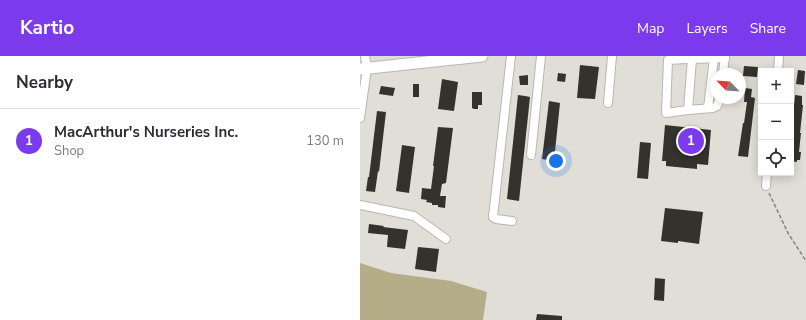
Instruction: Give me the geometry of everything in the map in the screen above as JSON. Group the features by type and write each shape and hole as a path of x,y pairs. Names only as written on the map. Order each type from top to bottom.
{"main road":[{"path":"364,68 482,56"}],"street":[{"path":"360,118 366,56"},
{"path":"511,56 493,217 496,219 512,221"},
{"path":"531,155 541,56"},
{"path":"608,102 612,56"},
{"path":"778,68 779,56"},
{"path":"718,104 718,106 713,108 666,113 668,60 725,57 724,68"},
{"path":"688,58 688,110"},
{"path":"708,108 714,58"},
{"path":"766,186 767,176"},
{"path":"360,204 414,216 446,240"}],"path":[{"path":"766,186 788,233 806,261"}],"shaded area":[{"path":"360,263 391,273 451,281 487,292 483,320 360,320"}],"building":[{"path":"580,65 599,67 595,99 577,98"},
{"path":"744,66 758,67 757,77 746,76 746,68 744,68"},
{"path":"798,70 805,71 804,85 796,84"},
{"path":"558,73 566,74 565,82 557,81"},
{"path":"528,75 528,85 520,85 519,76"},
{"path":"442,79 458,82 454,111 438,109"},
{"path":"413,84 419,84 419,97 413,97"},
{"path":"381,86 395,88 393,96 379,94"},
{"path":"746,88 752,89 751,97 755,98 748,157 738,156 747,102"},
{"path":"472,92 482,92 482,105 478,105 478,109 472,108"},
{"path":"518,95 530,97 519,201 507,199"},
{"path":"795,95 802,96 803,105 799,152 801,152 800,160 797,160 797,162 794,162"},
{"path":"549,101 560,103 554,161 542,159"},
{"path":"377,111 386,112 379,172 378,171 375,192 366,191"},
{"path":"665,125 711,130 708,165 697,164 697,169 666,166 666,161 662,161"},
{"path":"438,127 453,128 446,183 442,184 440,196 446,196 445,208 438,207 438,205 432,205 432,203 426,202 427,200 421,199 422,188 431,189"},
{"path":"640,142 651,143 648,179 637,178"},
{"path":"402,145 415,147 409,193 396,191"},
{"path":"665,208 703,212 699,244 678,241 678,243 661,241"},
{"path":"369,224 408,230 405,249 387,247 388,235 368,233"},
{"path":"418,247 439,249 436,272 415,269"},
{"path":"655,278 665,279 664,301 654,300"},
{"path":"537,314 562,316 562,320 536,320"}],"place":[{"name":"MacArthur's Nurseries Inc.","path":"691,141"}]}
